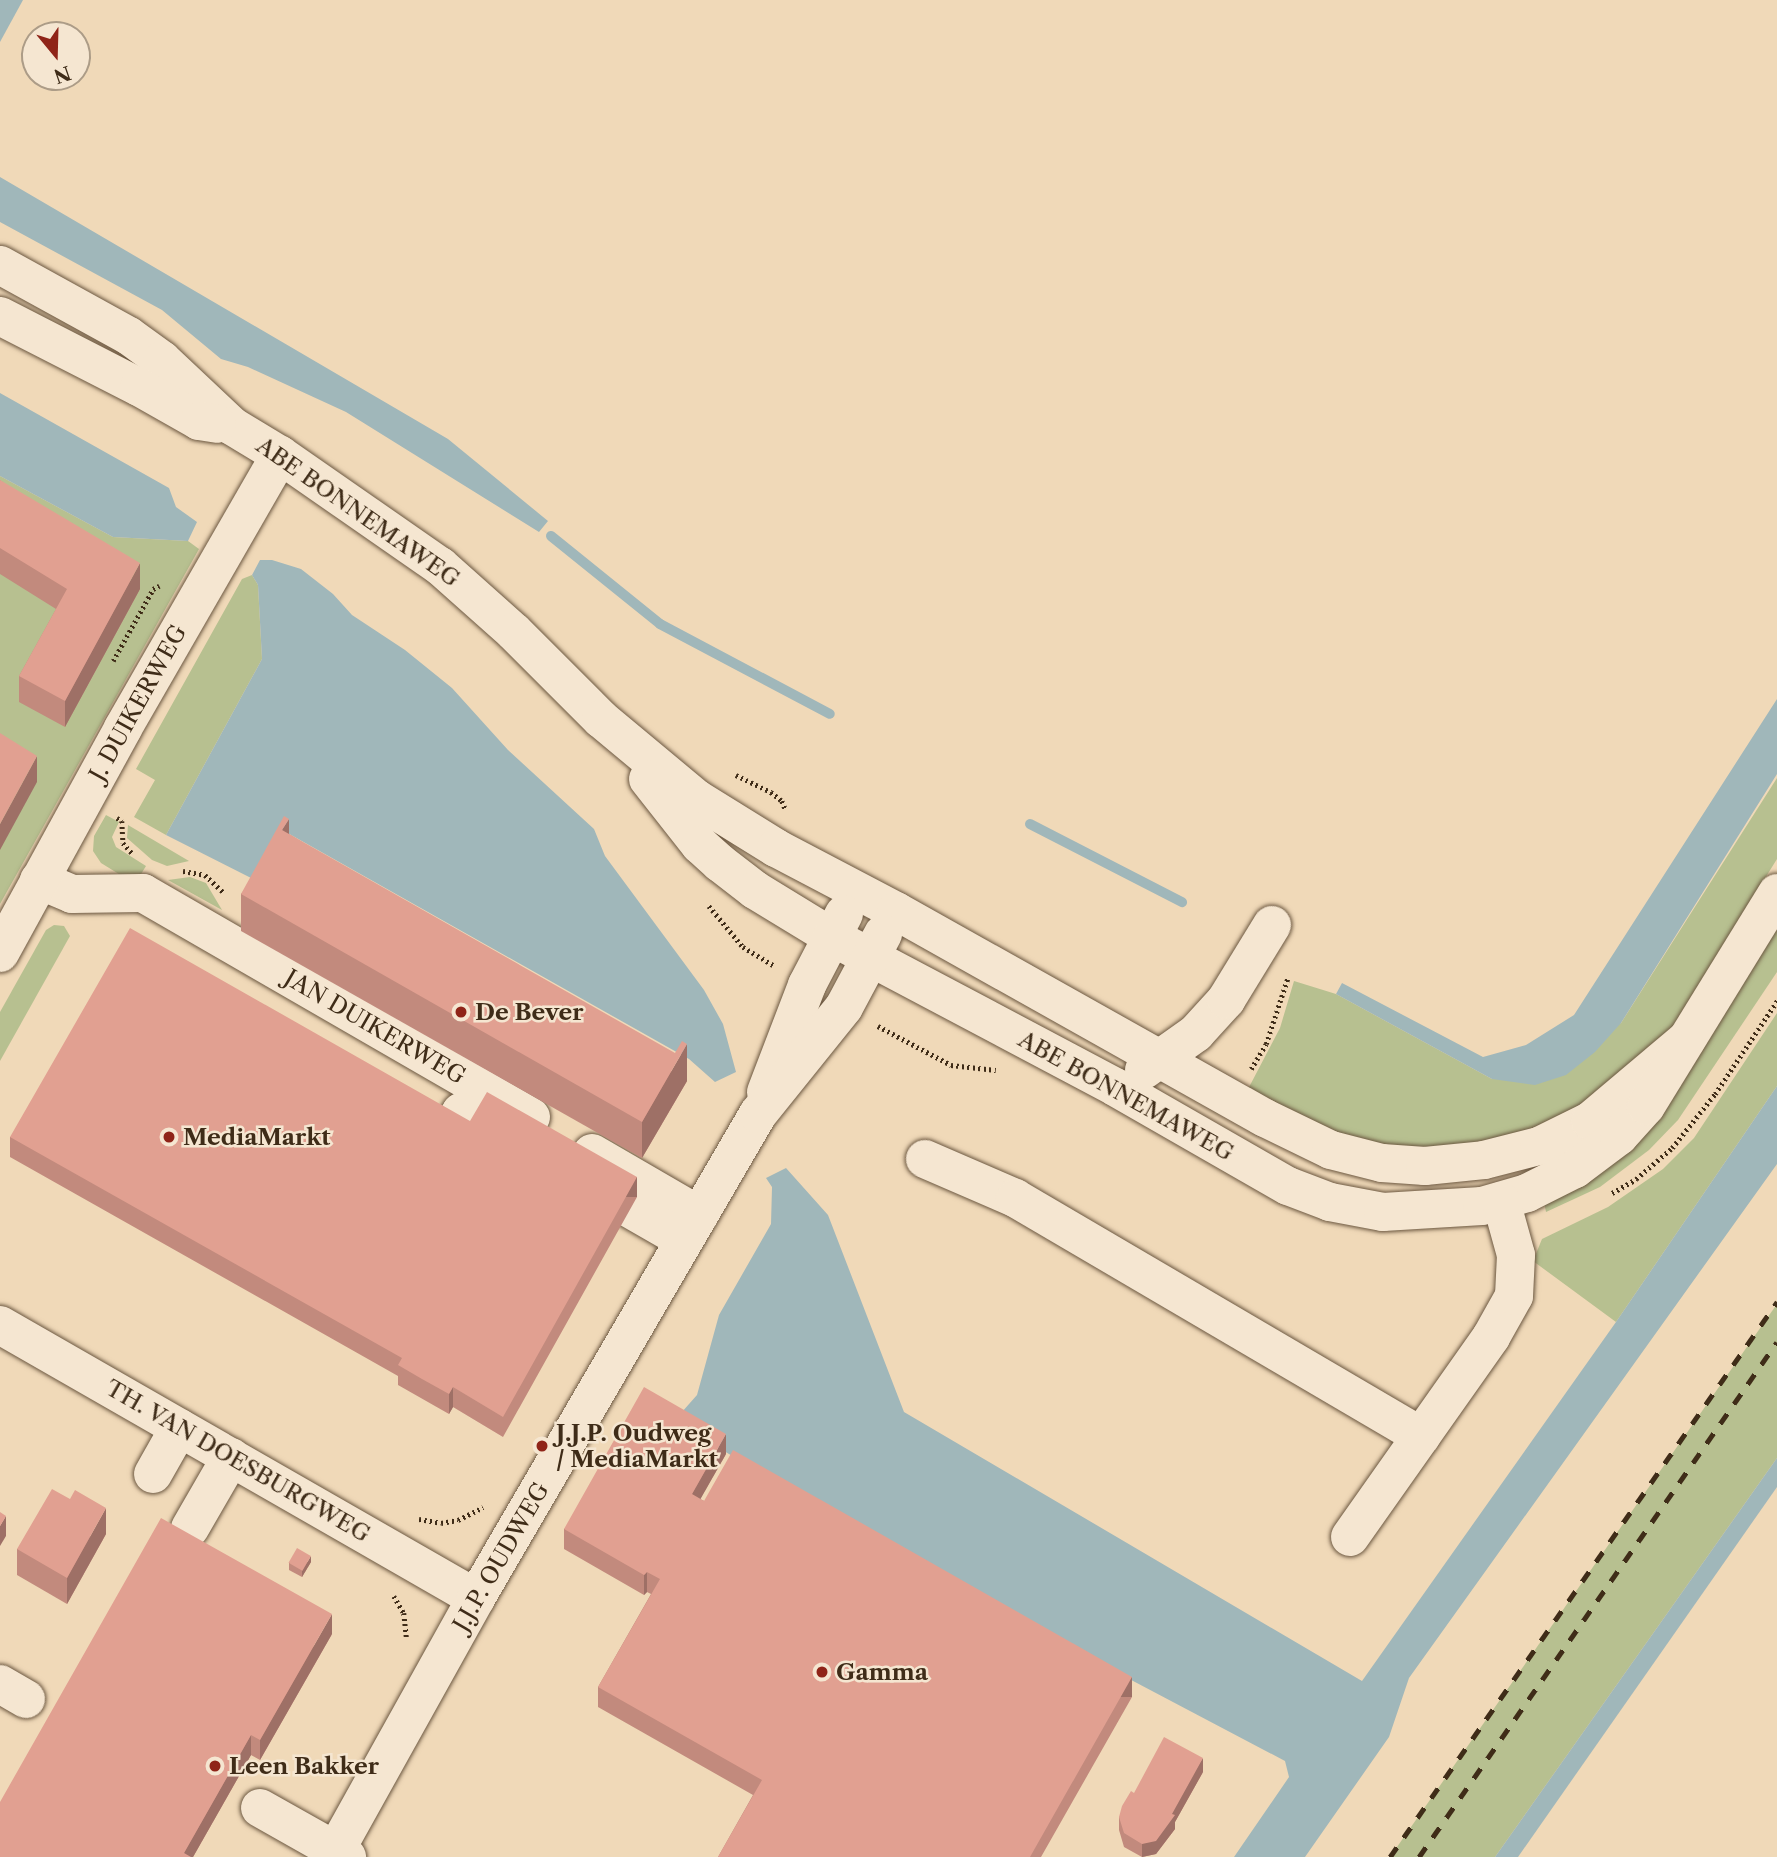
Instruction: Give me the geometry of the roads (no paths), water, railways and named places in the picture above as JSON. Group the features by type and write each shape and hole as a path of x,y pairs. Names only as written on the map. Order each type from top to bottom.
{"street":[{"name":"ABE BONNEMAWEG","path":"0,265 129,336 162,360 232,426 280,455 440,566 514,632 601,719 697,799 776,848 896,911 1232,1099 1331,1150 1382,1163 1424,1166 1484,1160 1539,1146 1590,1121 1686,1040"},
{"name":"ABE BONNEMAWEG","path":"0,316 139,387 199,422 232,426"},
{"name":"J. DUIKERWEG","path":"0,953 280,455"},
{"name":"ABE BONNEMAWEG","path":"601,719 700,845 755,890 869,958 1115,1087 1288,1186 1330,1202 1383,1212 1482,1206 1527,1193 1575,1169 1619,1136 1646,1106 1777,893"},
{"name":"JAN DUIKERWEG","path":"39,880 79,894 122,891 143,893 691,1228"},
{"name":"J.J.P. OUDWEG","path":"758,1114 788,1028 857,890"},
{"name":"J.J.P. OUDWEG","path":"339,1855 476,1598 758,1114 832,1023 896,911"},
{"path":"1115,1087 1162,1059 1196,1033 1226,1000 1272,925"},
{"path":"440,1124 446,1092 552,1158 691,1228"},
{"path":"925,1159 1015,1198 1421,1436"},
{"path":"1350,1537 1491,1337 1514,1296 1516,1255 1501,1201"},
{"name":"TH. VAN DOESBURGWEG","path":"0,1325 476,1598"},
{"path":"153,1474 179,1428"},
{"path":"190,1528 231,1457"},
{"path":"260,1808 339,1855"}],"water":[{"path":"0,0 23,0 0,42"},
{"path":"0,177 448,439 548,521 539,532 346,412 248,367 221,359 162,310 0,222"},
{"path":"0,393 169,488 176,507 197,522 188,541 113,537 0,476"},
{"path":"260,560 272,560 301,569 333,594 352,615 405,650 452,688 508,750 594,829 605,856 704,990 723,1024 736,1072 715,1082 689,1059 284,831 257,881 166,835 262,659 258,585 252,575"},
{"path":"1777,699 1777,774 1621,1023 1595,1052 1566,1075 1535,1085 1492,1079 1336,994 1342,983 1483,1057 1526,1045 1574,1015"},
{"path":"1777,1086 1777,1164 1409,1678 1389,1737 1305,1857 1234,1857 1289,1777 1285,1761 733,1470 739,1460 674,1421 697,1395 719,1315 771,1224 772,1187 766,1178 786,1168 828,1215 904,1412 1362,1681 1616,1322"},
{"path":"1777,1458 1777,1487 1518,1857 1495,1857"}],"waterway":[{"path":"551,536 660,624 830,714"},
{"path":"1030,824 1182,902"}],"railway":[{"path":"1390,1857 1777,1302"},
{"path":"1419,1857 1777,1342"}],"place":[{"name":"De Bever","path":"461,1012"},
{"name":"MediaMarkt","path":"169,1137"},
{"name":"J.J.P. Oudweg / MediaMarkt","path":"542,1446"},
{"name":"Gamma","path":"822,1672"},
{"name":"Leen Bakker","path":"215,1766"}]}
